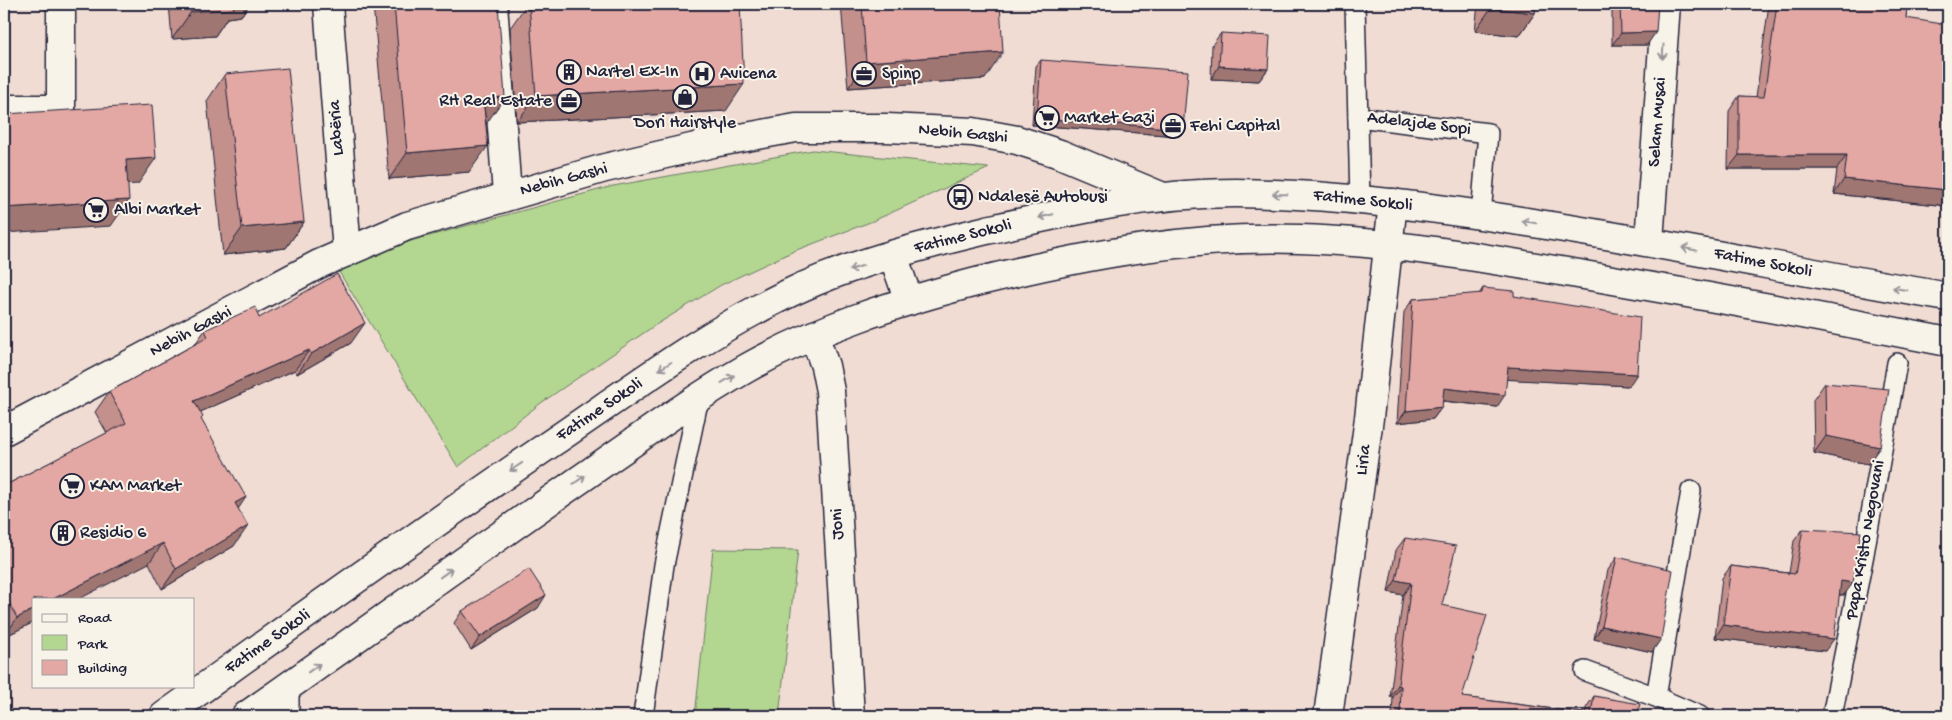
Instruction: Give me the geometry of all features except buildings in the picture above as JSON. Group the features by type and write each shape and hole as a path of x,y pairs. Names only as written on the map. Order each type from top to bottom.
{"street":[{"path":"4,109 60,109 61,4"},
{"name":"Labëria","path":"328,4 347,252"},
{"path":"493,4 507,195"},
{"name":"Selam Musai","path":"1649,241 1666,4"},
{"name":"Nebih Gashi","path":"4,430 319,264 406,226 507,195 605,168 713,143 796,128 973,132 1017,140 1060,154 1163,197"},
{"name":"Fatime Sokoli","path":"164,716 490,484 660,369 786,294 854,268 938,242 1086,207 1163,197 1241,193 1303,195 1393,203 1649,241 1948,297"},
{"name":"Liria","path":"1328,716 1365,447 1393,203"},
{"path":"246,716 518,522 699,397 748,367 814,335 868,312 1025,270 1090,256 1168,244 1299,239 1388,245 1643,285 1948,342"},
{"path":"894,255 909,301"},
{"name":"Joni","path":"814,335 825,366 830,391 850,716"}],"lane":[{"name":"Adelajde Sopi","path":"1355,4 1360,200"},
{"name":"Adelajde Sopi","path":"1358,117 1488,133 1481,215"},
{"name":"Papa Kristo Negovani","path":"1832,716 1864,554 1897,363"},
{"path":"643,716 664,565 699,397"},
{"path":"4,418 32,414"},
{"path":"1656,696 1691,491"},
{"path":"1585,671 1656,696 1700,716"},
{"path":"288,686 289,716"}],"green space":[{"path":"813,150 989,168 873,221 794,251 721,285 654,326 541,403 458,467 333,262 613,186"},
{"path":"713,549 798,550 779,716 695,716"}],"place":[{"name":"Nartel Ex-In","path":"569,72"},
{"name":"Avicena","path":"702,74"},
{"name":"Spinp","path":"864,74"},
{"name":"Dori Hairstyle","path":"685,97"},
{"name":"RH Real Estate","path":"569,101"},
{"name":"Market Gazi","path":"1047,118"},
{"name":"Fehi Capital","path":"1173,126"},
{"name":"Ndalesë Autobusi","path":"960,197"},
{"name":"Albi Market","path":"96,210"},
{"name":"KAM Market","path":"72,486"},
{"name":"Residio 6","path":"63,533"}]}
